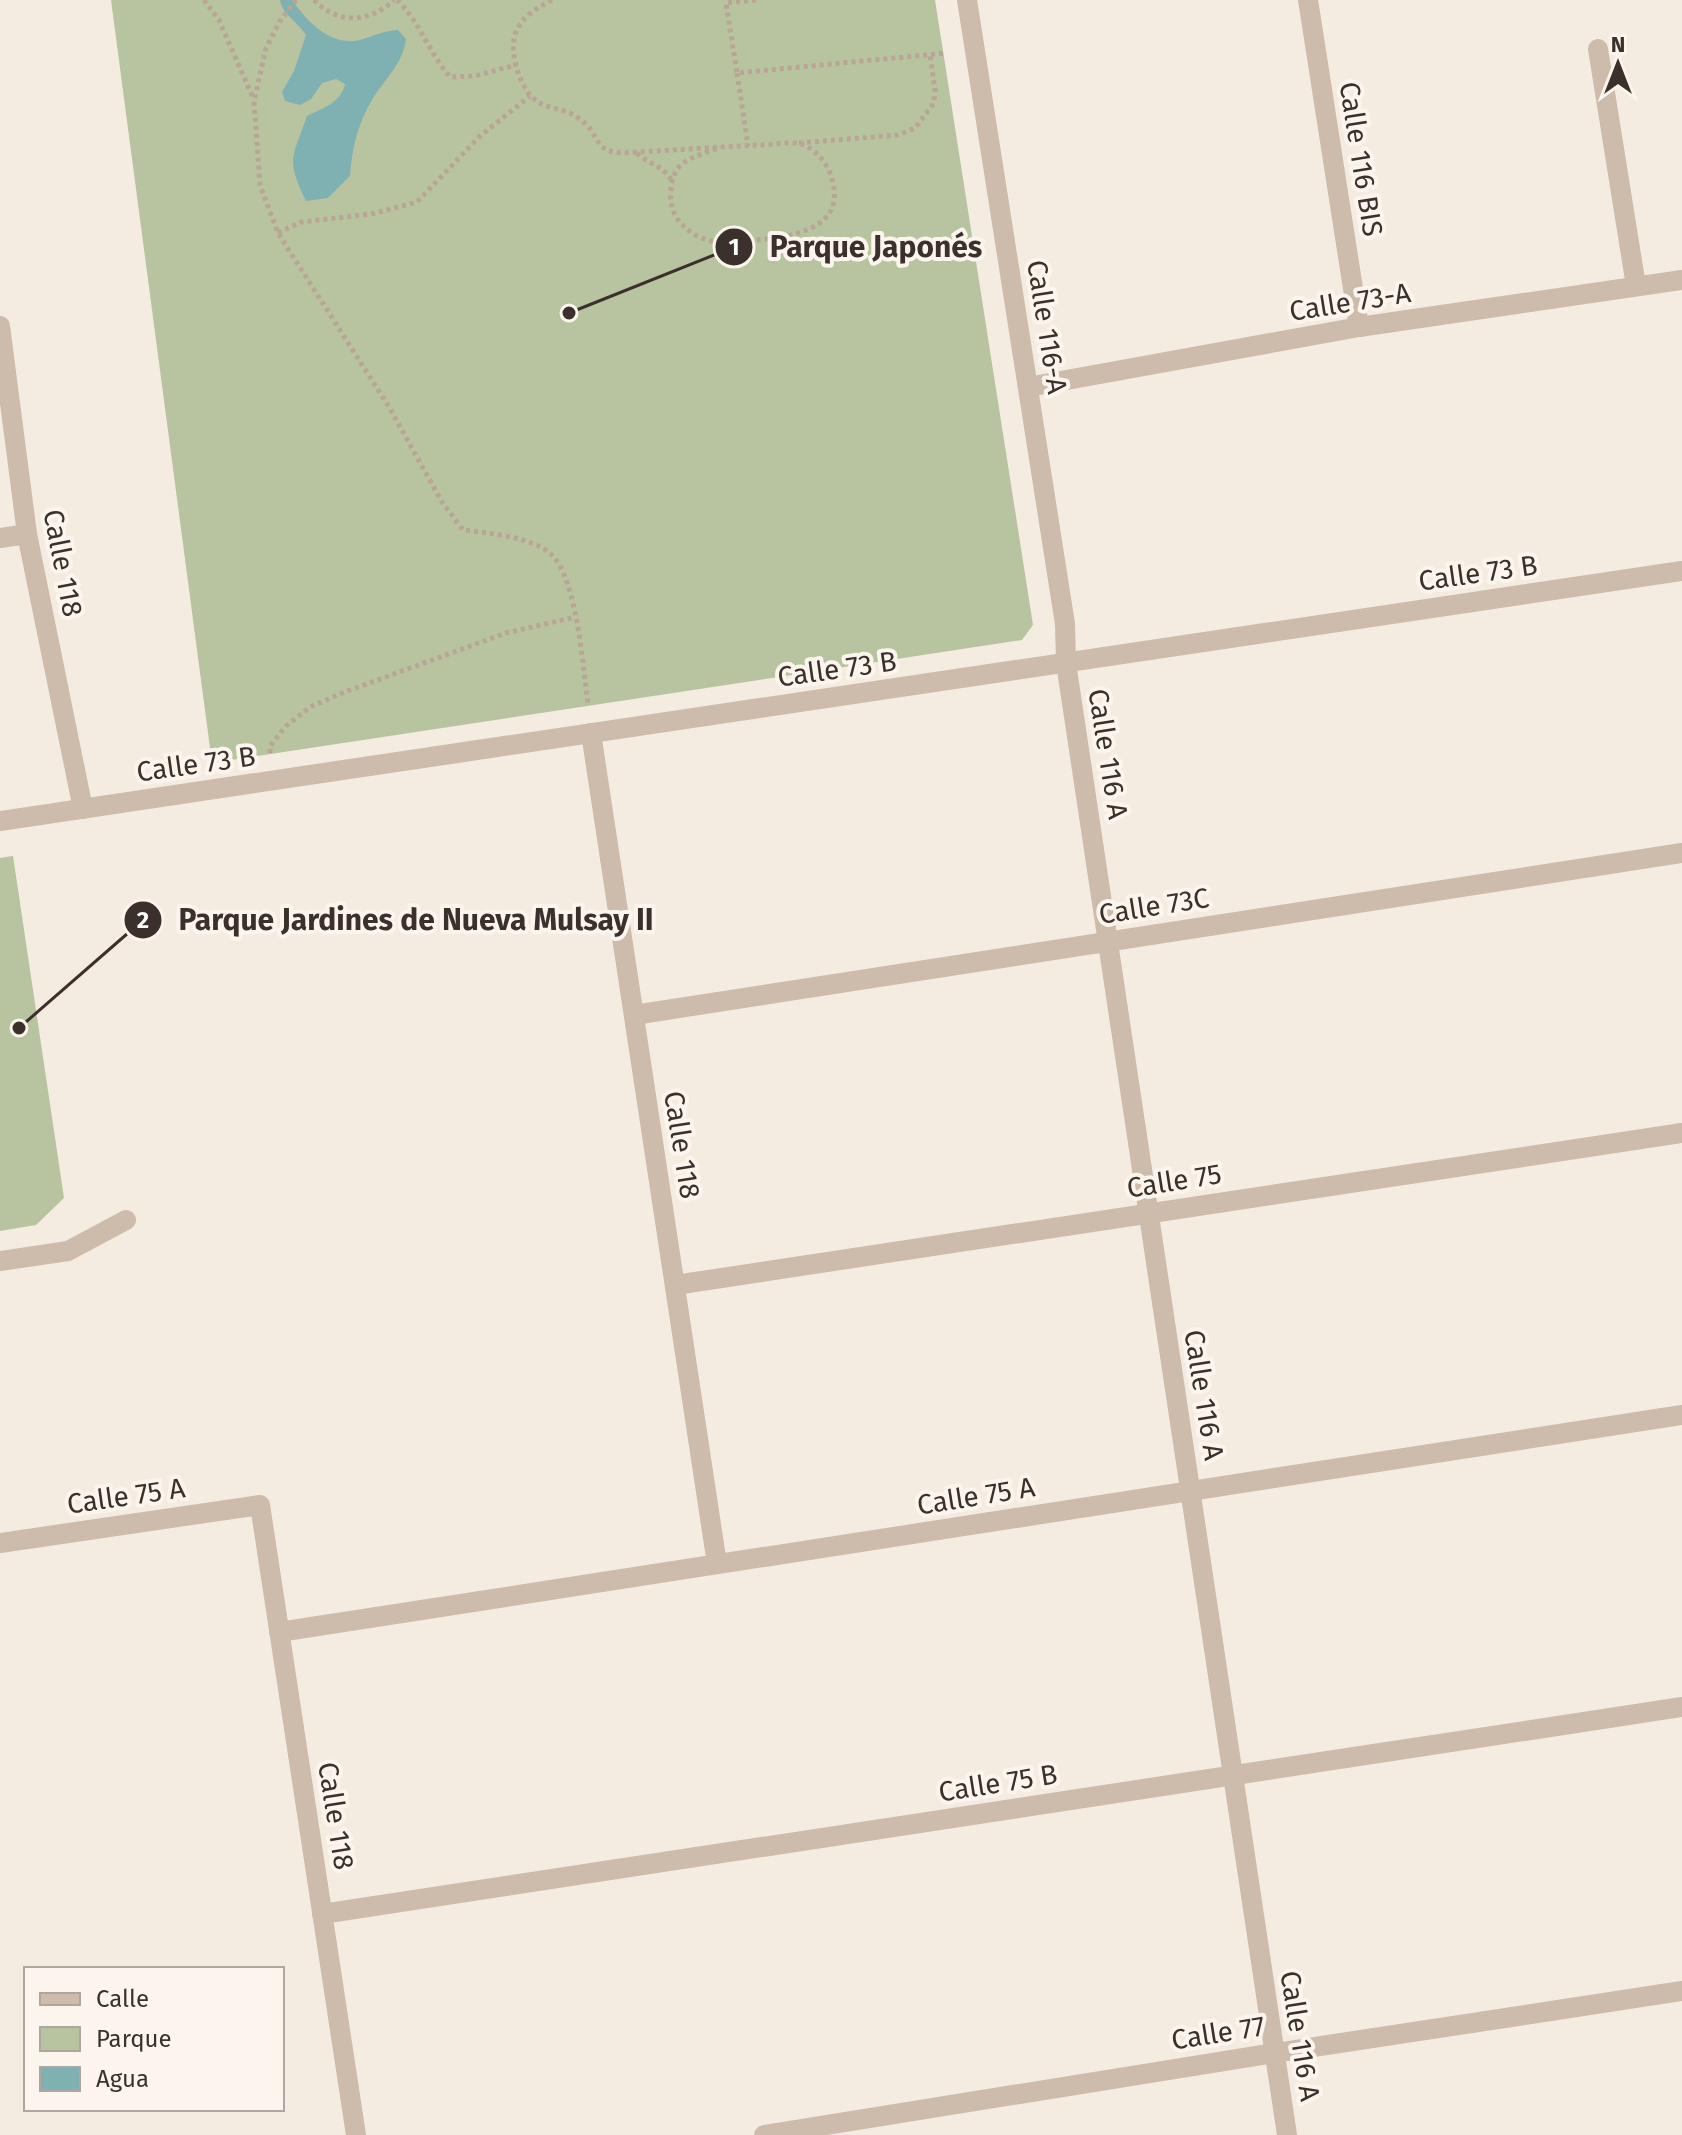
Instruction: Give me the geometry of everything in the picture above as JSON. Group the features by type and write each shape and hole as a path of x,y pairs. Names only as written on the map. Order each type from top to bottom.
{"street":[{"name":"Calle 116-A","path":"967,0 1065,624 1066,663"},
{"name":"Calle 116 BIS","path":"1308,0 1359,327"},
{"path":"1598,49 1636,286"},
{"name":"Calle 73-A","path":"1028,387 1359,327 1682,280"},
{"name":"Calle 118","path":"0,326 27,534 83,809"},
{"path":"0,538 27,534"},
{"name":"Calle 73 B","path":"0,821 1682,571"},
{"name":"Calle 116 A","path":"1066,663 1287,2135"},
{"name":"Calle 118","path":"591,733 717,1564"},
{"name":"Calle 73C","path":"634,1015 1682,853"},
{"name":"Calle 75","path":"675,1285 1682,1133"},
{"path":"0,1261 68,1251 126,1220"},
{"name":"Calle 75 A","path":"279,1632 1682,1415"},
{"name":"Calle 118","path":"260,1505 356,2135"},
{"name":"Calle 75 A","path":"0,1543 260,1505"},
{"name":"Calle 75 B","path":"322,1914 1682,1707"},
{"name":"Calle 77","path":"764,2135 1682,1991"}],"path":[{"path":"204,0 219,20 254,101"},
{"path":"296,0 280,21 266,48 254,101 260,185 278,233 389,407 442,502 463,530 512,536 551,553 566,575 589,709"},
{"path":"314,0 335,15 352,19 376,13 395,0 410,13 434,59 450,77 475,76 516,65"},
{"path":"552,0 522,20 512,42 516,65 530,96 544,106 579,117 610,152 898,135 915,128 934,103 930,55"},
{"path":"748,146 726,2 756,0"},
{"path":"737,73 950,53"},
{"path":"278,233 301,222 371,214 417,202 480,136 530,96"},
{"path":"721,147 678,168 670,198 680,224 692,234 720,243 807,232 827,218 833,209 834,184 830,171 821,157 798,143"},
{"path":"636,152 662,167 672,182"},
{"path":"270,758 270,746 286,726 310,707 506,633 575,617"}],"green space":[{"path":"111,0 935,0 1033,625 1022,640 212,763"},
{"path":"13,856 64,1198 36,1225 0,1231 0,858"}],"water":[{"path":"280,0 292,0 326,34 344,41 398,30 406,39 398,63 363,117 354,145 350,176 328,198 306,201 295,175 293,158 307,116 340,96 345,84 336,79 322,83 311,99 300,105 285,101 282,92 294,71 306,35 284,10"}],"place":[{"name":"Parque Japonés","path":"569,313"},
{"name":"Parque Jardines de Nueva Mulsay II","path":"19,1028"}]}
